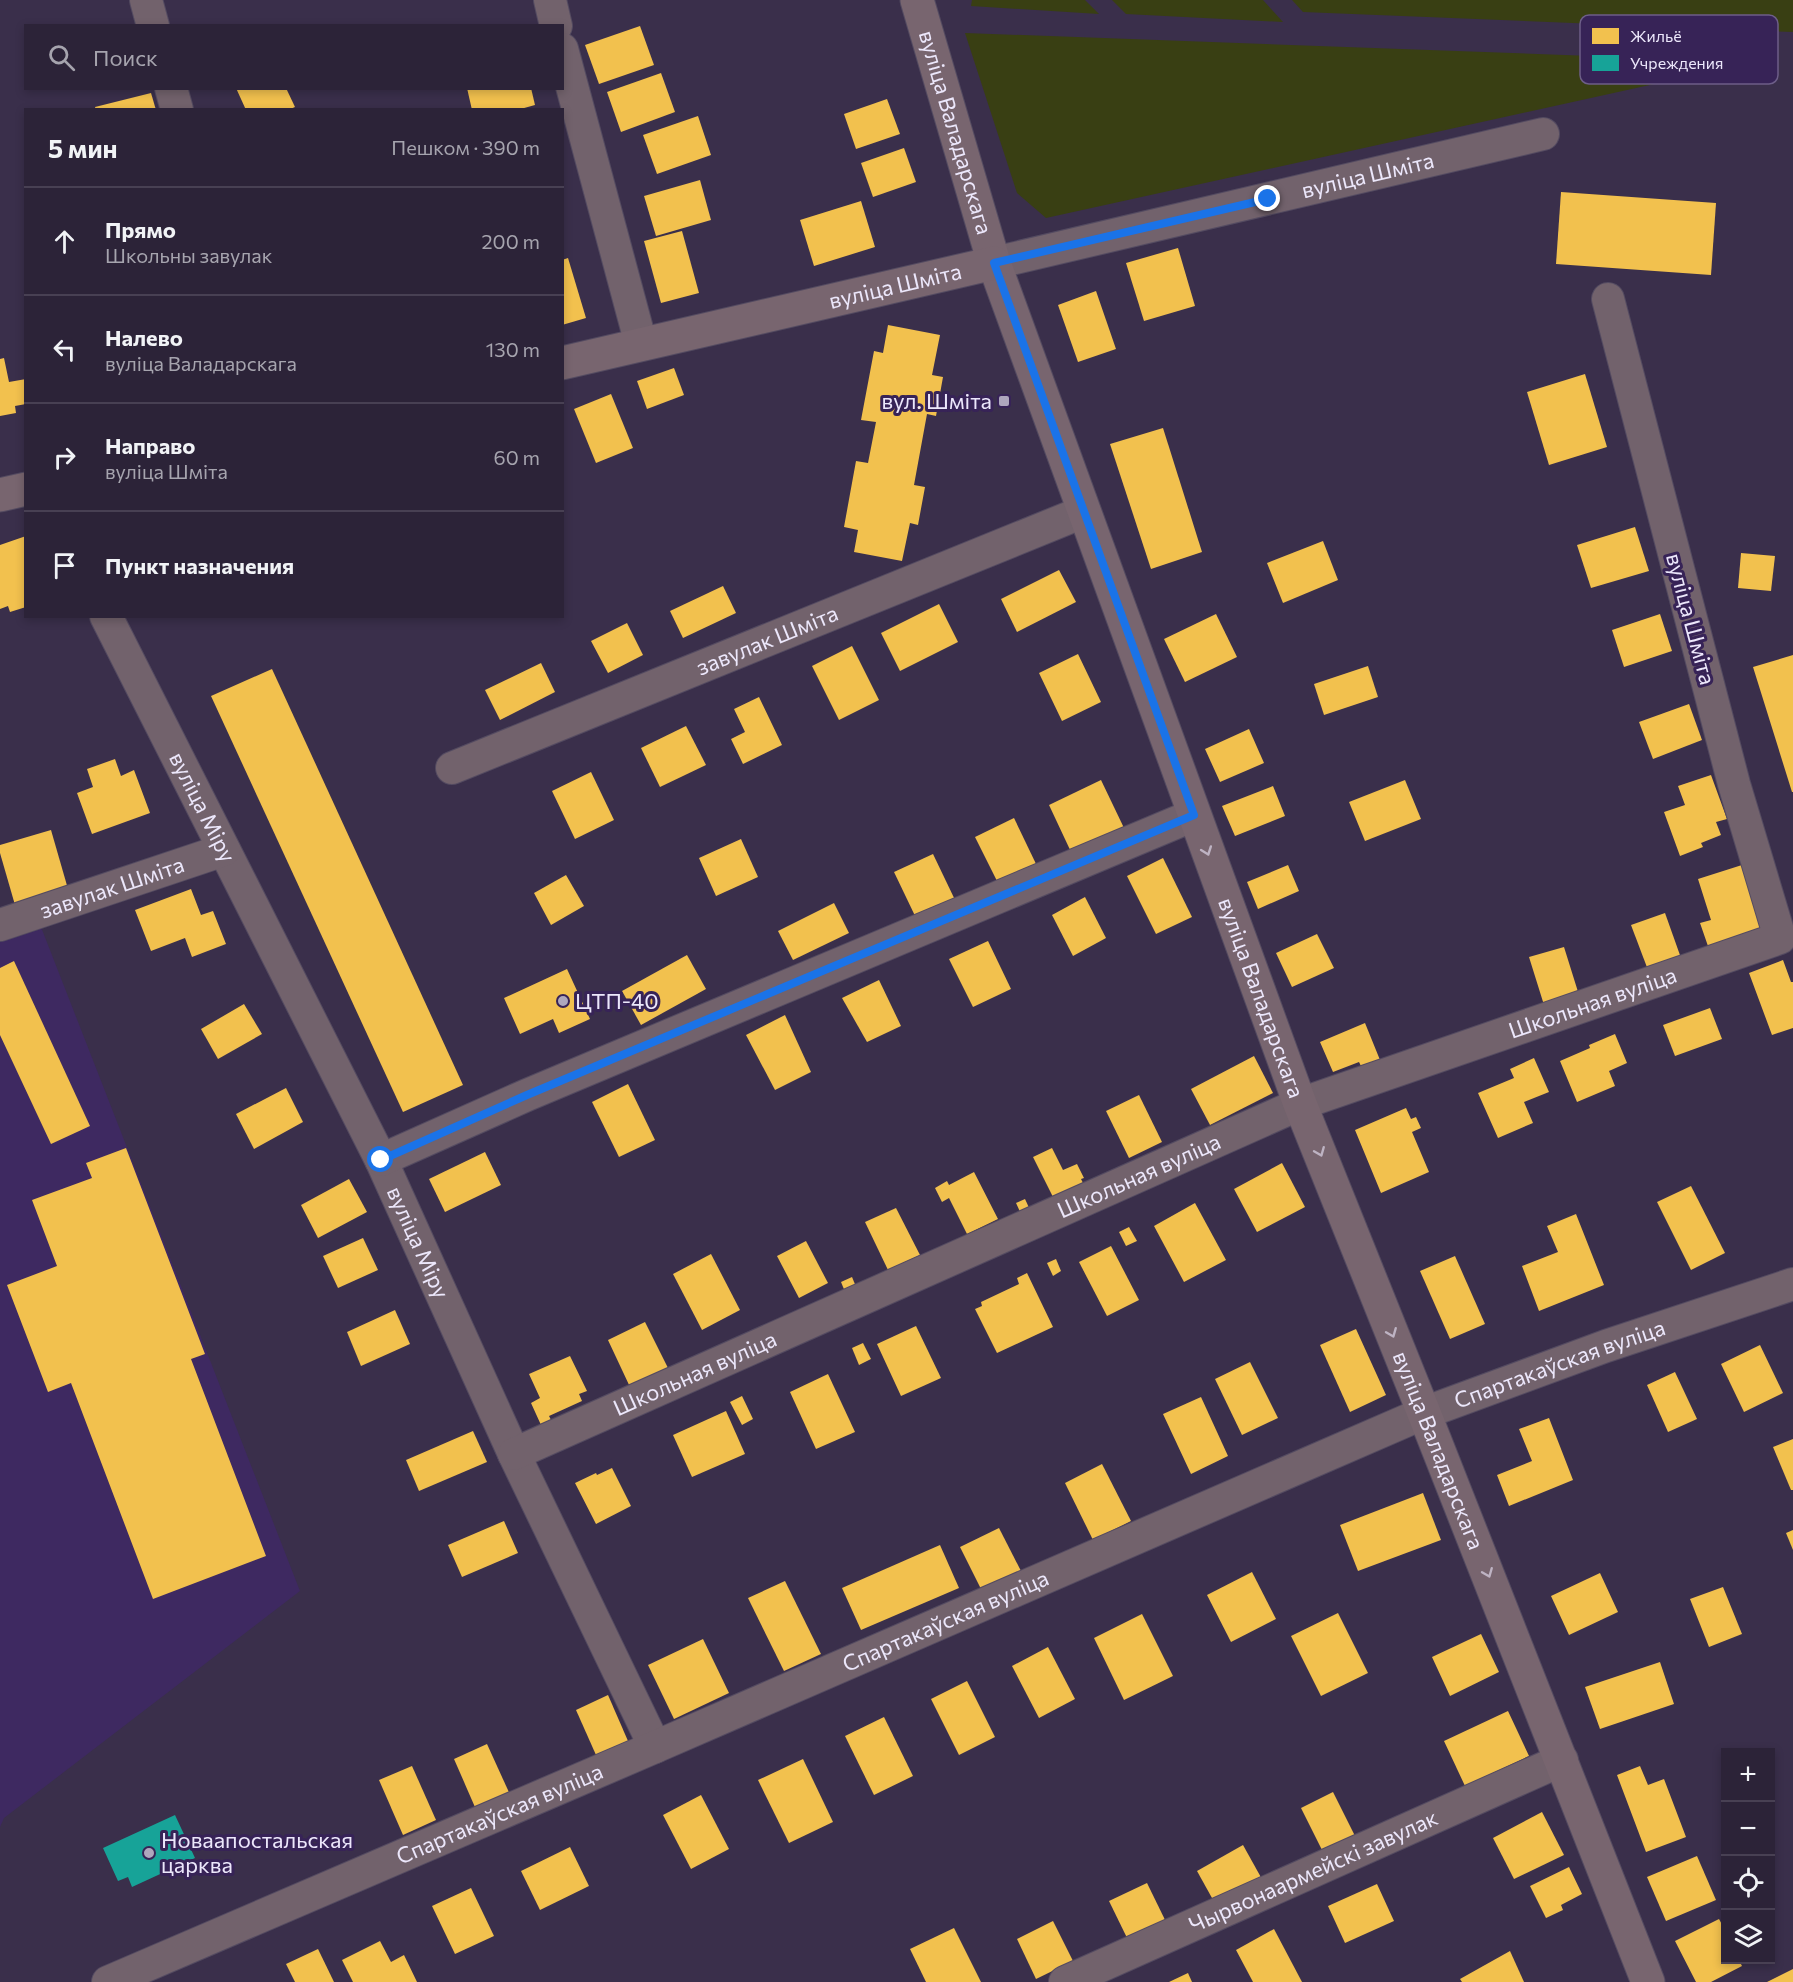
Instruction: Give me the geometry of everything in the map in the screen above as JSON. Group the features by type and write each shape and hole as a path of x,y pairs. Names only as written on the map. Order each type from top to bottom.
{"main road":[{"name":"вуліца Валадарскага","path":"917,0 994,263 1300,1104 1562,1760 1648,1982"},
{"name":"вуліца Шміта","path":"564,363 994,263"},
{"path":"0,495 24,489"}],"street":[{"path":"146,0 152,24"},
{"path":"550,0 556,24"},
{"path":"564,56 641,344"},
{"path":"172,90 176,108"},
{"name":"вуліца Шміта","path":"994,263 1543,134"},
{"name":"вуліца Шміта","path":"1608,299 1734,784 1780,938"},
{"name":"завулак Шміта","path":"452,768 1083,512"},
{"name":"вуліца Міру","path":"107,618 381,1160 514,1454 655,1747"},
{"path":"381,1160 527,1095 1194,815"},
{"name":"завулак Шміта","path":"0,925 224,850"},
{"name":"Школьная вуліца","path":"514,1454 1300,1104 1780,938"},
{"name":"Спартакаўская вуліца","path":"108,1982 1424,1413 1606,1346 1792,1286"},
{"name":"Чырвонаармейскі завулак","path":"1065,1982 1562,1760"}],"shaded area":[{"path":"41,927 300,1591 4,1818 0,1827 0,940"}],"green space":[{"path":"972,0 1085,0 1099,14 971,6"},
{"path":"1112,0 1263,0 1283,22 1126,14"},
{"path":"1292,0 1793,0 1793,32 1778,31 1778,15 1580,15 1580,23 1303,12"},
{"path":"965,33 1580,56 1580,84 1654,84 1046,218 1017,193"}],"building: Жильё":[{"path":"640,26 654,65 599,84 585,45"},
{"path":"661,73 675,112 621,132 607,92"},
{"path":"237,90 287,90 295,107 293,108 245,108"},
{"path":"467,90 531,90 535,105 524,108 472,108"},
{"path":"151,93 155,108 95,108"},
{"path":"887,99 900,134 856,149 844,114"},
{"path":"698,116 711,155 657,174 643,135"},
{"path":"904,148 916,182 873,197 861,163"},
{"path":"700,180 711,220 656,236 644,196"},
{"path":"1561,192 1716,203 1711,275 1556,264"},
{"path":"861,201 875,247 814,266 800,220"},
{"path":"682,231 699,293 661,303 644,241"},
{"path":"1178,248 1195,306 1144,321 1126,263"},
{"path":"568,258 586,318 564,324 564,259"},
{"path":"1096,291 1116,349 1078,362 1058,305"},
{"path":"888,325 940,335 932,375 943,377 936,416 927,414 914,485 925,487 918,525 910,523 902,561 854,552 858,530 844,527 856,461 868,463 876,422 861,420 874,351 883,353"},
{"path":"4,358 9,382 24,379 24,404 15,406 16,413 0,416 0,359"},
{"path":"674,368 684,395 647,409 637,381"},
{"path":"1585,374 1607,447 1549,465 1527,392"},
{"path":"611,394 633,448 596,463 574,409"},
{"path":"1163,428 1202,552 1151,569 1110,444"},
{"path":"1635,527 1649,571 1591,588 1577,545"},
{"path":"24,537 24,608 10,612 8,606 0,609 0,545"},
{"path":"1323,541 1338,580 1283,603 1267,563"},
{"path":"1741,553 1775,556 1771,591 1738,588"},
{"path":"1059,570 1076,602 1017,632 1001,599"},
{"path":"723,586 736,613 683,638 670,611"},
{"path":"939,604 958,642 900,671 881,633"},
{"path":"1216,614 1237,657 1185,682 1164,639"},
{"path":"1660,614 1672,651 1624,667 1612,630"},
{"path":"627,623 643,655 608,673 591,641"},
{"path":"852,646 879,700 839,720 812,666"},
{"path":"1078,654 1101,702 1062,721 1039,673"},
{"path":"1793,655 1793,792 1792,792 1753,667"},
{"path":"541,663 555,692 500,720 485,690"},
{"path":"1368,666 1378,697 1324,715 1314,684"},
{"path":"272,669 463,1085 403,1112 211,696"},
{"path":"759,697 782,745 743,764 731,739 745,732 734,709"},
{"path":"1689,704 1702,740 1653,759 1639,722"},
{"path":"686,726 706,765 660,787 641,748"},
{"path":"1249,729 1264,763 1220,782 1205,749"},
{"path":"115,759 121,776 134,770 150,813 92,834 77,793 93,787 87,769"},
{"path":"591,772 614,820 575,839 552,791"},
{"path":"1711,775 1727,819 1716,822 1721,835 1701,843 1703,847 1680,856 1664,812 1685,805 1678,786"},
{"path":"1101,780 1124,828 1072,854 1049,805"},
{"path":"1405,780 1421,819 1365,841 1349,802"},
{"path":"1273,786 1285,816 1235,836 1222,806"},
{"path":"1014,818 1037,866 999,885 975,837"},
{"path":"51,830 68,889 15,905 0,853 0,845"},
{"path":"741,839 758,877 716,896 699,858"},
{"path":"933,854 956,902 917,920 894,872"},
{"path":"1163,858 1192,917 1156,934 1127,876"},
{"path":"1288,865 1299,891 1258,909 1247,882"},
{"path":"1742,865 1764,931 1709,949 1700,923 1711,920 1698,879"},
{"path":"566,875 584,906 551,925 534,893"},
{"path":"191,889 201,915 213,911 226,944 192,957 185,938 151,951 135,910"},
{"path":"1085,897 1106,938 1073,956 1052,915"},
{"path":"834,903 849,933 793,960 778,931"},
{"path":"1665,913 1681,958 1648,970 1631,925"},
{"path":"1317,934 1334,968 1292,987 1276,953"},
{"path":"988,941 1011,989 973,1007 949,959"},
{"path":"1564,947 1579,995 1544,1005 1529,957"},
{"path":"687,955 706,989 641,1025 622,991"},
{"path":"1783,960 1791,982 1793,982 1793,1028 1772,1035 1749,973"},
{"path":"14,961 90,1126 51,1144 0,1035 0,968"},
{"path":"567,969 590,1019 559,1033 553,1019 520,1034 504,998"},
{"path":"879,980 901,1026 867,1042 842,998"},
{"path":"244,1004 262,1034 218,1059 201,1029"},
{"path":"1710,1008 1722,1039 1675,1056 1663,1025"},
{"path":"785,1015 811,1072 775,1090 746,1035"},
{"path":"1365,1023 1380,1060 1362,1068 1359,1062 1333,1072 1320,1042"},
{"path":"1615,1034 1627,1063 1609,1071 1615,1086 1577,1102 1560,1061"},
{"path":"1254,1056 1273,1093 1210,1125 1191,1089"},
{"path":"1534,1058 1549,1092 1524,1102 1533,1123 1498,1138 1478,1093 1514,1078 1510,1069"},
{"path":"628,1084 655,1140 619,1157 592,1102"},
{"path":"286,1088 303,1122 254,1149 236,1114"},
{"path":"1139,1095 1162,1142 1129,1158 1106,1111"},
{"path":"1406,1108 1411,1119 1416,1117 1421,1128 1412,1132 1429,1172 1381,1193 1355,1130"},
{"path":"126,1148 205,1354 191,1359 266,1556 153,1599 71,1383 48,1392 7,1285 57,1266 32,1200 92,1178 86,1163"},
{"path":"1052,1148 1063,1170 1077,1164 1084,1178 1081,1179 1085,1187 1078,1191 1076,1186 1053,1197 1033,1157"},
{"path":"485,1152 501,1185 445,1212 429,1179"},
{"path":"1282,1163 1305,1207 1257,1232 1234,1189"},
{"path":"974,1172 998,1219 967,1234 949,1198 942,1202 935,1188 947,1181 949,1185"},
{"path":"349,1179 367,1212 318,1238 301,1205"},
{"path":"1691,1186 1725,1253 1691,1270 1657,1202"},
{"path":"1025,1199 1031,1212 1022,1216 1016,1203"},
{"path":"1195,1203 1226,1260 1184,1282 1154,1226"},
{"path":"896,1208 920,1255 888,1270 865,1222"},
{"path":"1576,1214 1604,1285 1539,1311 1522,1266 1558,1252 1547,1226"},
{"path":"1129,1227 1137,1241 1126,1246 1119,1232"},
{"path":"363,1238 378,1270 338,1288 323,1256"},
{"path":"806,1241 828,1283 799,1298 777,1256"},
{"path":"1111,1246 1139,1300 1107,1316 1079,1262"},
{"path":"711,1254 740,1310 702,1330 673,1274"},
{"path":"1455,1256 1485,1324 1450,1339 1420,1271"},
{"path":"1056,1259 1061,1271 1053,1276 1047,1263"},
{"path":"1027,1273 1053,1327 997,1353 975,1309 982,1306 981,1302 1019,1284 1017,1278"},
{"path":"852,1277 859,1294 848,1299 841,1282"},
{"path":"395,1310 410,1344 361,1366 347,1332"},
{"path":"645,1322 668,1368 630,1387 608,1340"},
{"path":"916,1326 941,1378 901,1396 877,1344"},
{"path":"1356,1329 1386,1395 1350,1412 1320,1345"},
{"path":"863,1343 871,1359 859,1365 852,1348"},
{"path":"1760,1345 1783,1393 1744,1412 1721,1364"},
{"path":"570,1356 587,1391 579,1394 582,1401 549,1416 551,1420 541,1425 531,1403 540,1398 529,1374"},
{"path":"1250,1362 1278,1418 1242,1435 1215,1379"},
{"path":"1675,1372 1697,1419 1668,1432 1647,1385"},
{"path":"828,1374 855,1432 816,1449 790,1392"},
{"path":"742,1396 753,1419 742,1425 730,1402"},
{"path":"1201,1397 1228,1456 1191,1474 1163,1414"},
{"path":"726,1411 745,1454 692,1477 673,1435"},
{"path":"1549,1418 1573,1480 1509,1506 1497,1475 1532,1461 1519,1429"},
{"path":"473,1431 487,1462 419,1491 406,1460"},
{"path":"1793,1439 1793,1490 1791,1490 1773,1447"},
{"path":"1102,1464 1131,1521 1093,1540 1065,1483"},
{"path":"612,1468 631,1506 596,1524 575,1483"},
{"path":"1423,1493 1441,1540 1358,1571 1340,1525"},
{"path":"504,1521 518,1553 462,1577 448,1545"},
{"path":"999,1528 1021,1571 982,1591 960,1547"},
{"path":"1793,1530 1793,1550 1786,1533"},
{"path":"940,1545 959,1588 861,1630 842,1588"},
{"path":"1252,1572 1276,1619 1231,1642 1207,1595"},
{"path":"1600,1573 1618,1612 1569,1635 1551,1596"},
{"path":"785,1581 821,1654 784,1671 748,1598"},
{"path":"1723,1587 1742,1634 1709,1647 1690,1599"},
{"path":"1338,1613 1368,1673 1321,1696 1291,1636"},
{"path":"1142,1614 1173,1676 1124,1700 1094,1638"},
{"path":"1481,1634 1499,1672 1450,1696 1432,1657"},
{"path":"703,1639 729,1693 674,1719 648,1665"},
{"path":"1048,1647 1075,1699 1039,1718 1012,1666"},
{"path":"1660,1662 1674,1704 1600,1729 1585,1687"},
{"path":"967,1681 995,1737 959,1755 931,1699"},
{"path":"608,1695 628,1741 596,1755 576,1710"},
{"path":"1508,1711 1529,1756 1465,1786 1444,1741"},
{"path":"884,1717 913,1776 874,1795 845,1736"},
{"path":"487,1744 512,1799 478,1814 454,1759"},
{"path":"803,1759 833,1822 789,1843 758,1780"},
{"path":"412,1766 436,1820 403,1835 379,1780"},
{"path":"1640,1766 1648,1785 1664,1779 1686,1837 1646,1852 1617,1775"},
{"path":"1333,1792 1358,1842 1326,1858 1301,1808"},
{"path":"701,1795 729,1849 691,1869 663,1815"},
{"path":"1542,1812 1564,1855 1514,1879 1493,1838"},
{"path":"1243,1845 1263,1881 1217,1907 1197,1871"},
{"path":"570,1847 589,1886 540,1910 521,1871"},
{"path":"1697,1856 1716,1900 1666,1921 1647,1877"},
{"path":"1569,1867 1582,1894 1561,1905 1563,1910 1546,1918 1530,1886"},
{"path":"1147,1883 1168,1926 1130,1944 1109,1901"},
{"path":"1377,1884 1394,1921 1345,1943 1328,1906"},
{"path":"471,1888 494,1936 455,1954 432,1906"},
{"path":"1719,1919 1721,1923 1721,1964 1741,1964 1742,1966 1711,1982 1696,1982 1675,1941"},
{"path":"1053,1921 1073,1961 1036,1979 1017,1939"},
{"path":"954,1928 981,1982 926,1982 910,1949"},
{"path":"1274,1929 1302,1982 1253,1982 1236,1950"},
{"path":"380,1941 391,1962 404,1955 417,1982 353,1982 342,1960"},
{"path":"318,1949 334,1982 295,1982 286,1964"},
{"path":"1510,1951 1524,1982 1462,1982 1460,1979"},
{"path":"1793,1969 1793,1982 1767,1982"},
{"path":"1188,1973 1192,1982 1169,1982"}],"building: Учреждения":[{"name":"Новаапостальская царква","path":"175,1815 195,1858 132,1887 128,1877 118,1881 103,1848"}],"place":[{"name":"вул. Шміта","path":"1004,401"},
{"name":"ЦТП-40","path":"563,1001"},
{"name":"Новаапостальская царква","path":"149,1853"}],"route":[{"path":"381,1160 527,1095 1194,815 994,263 1268,199"}]}
